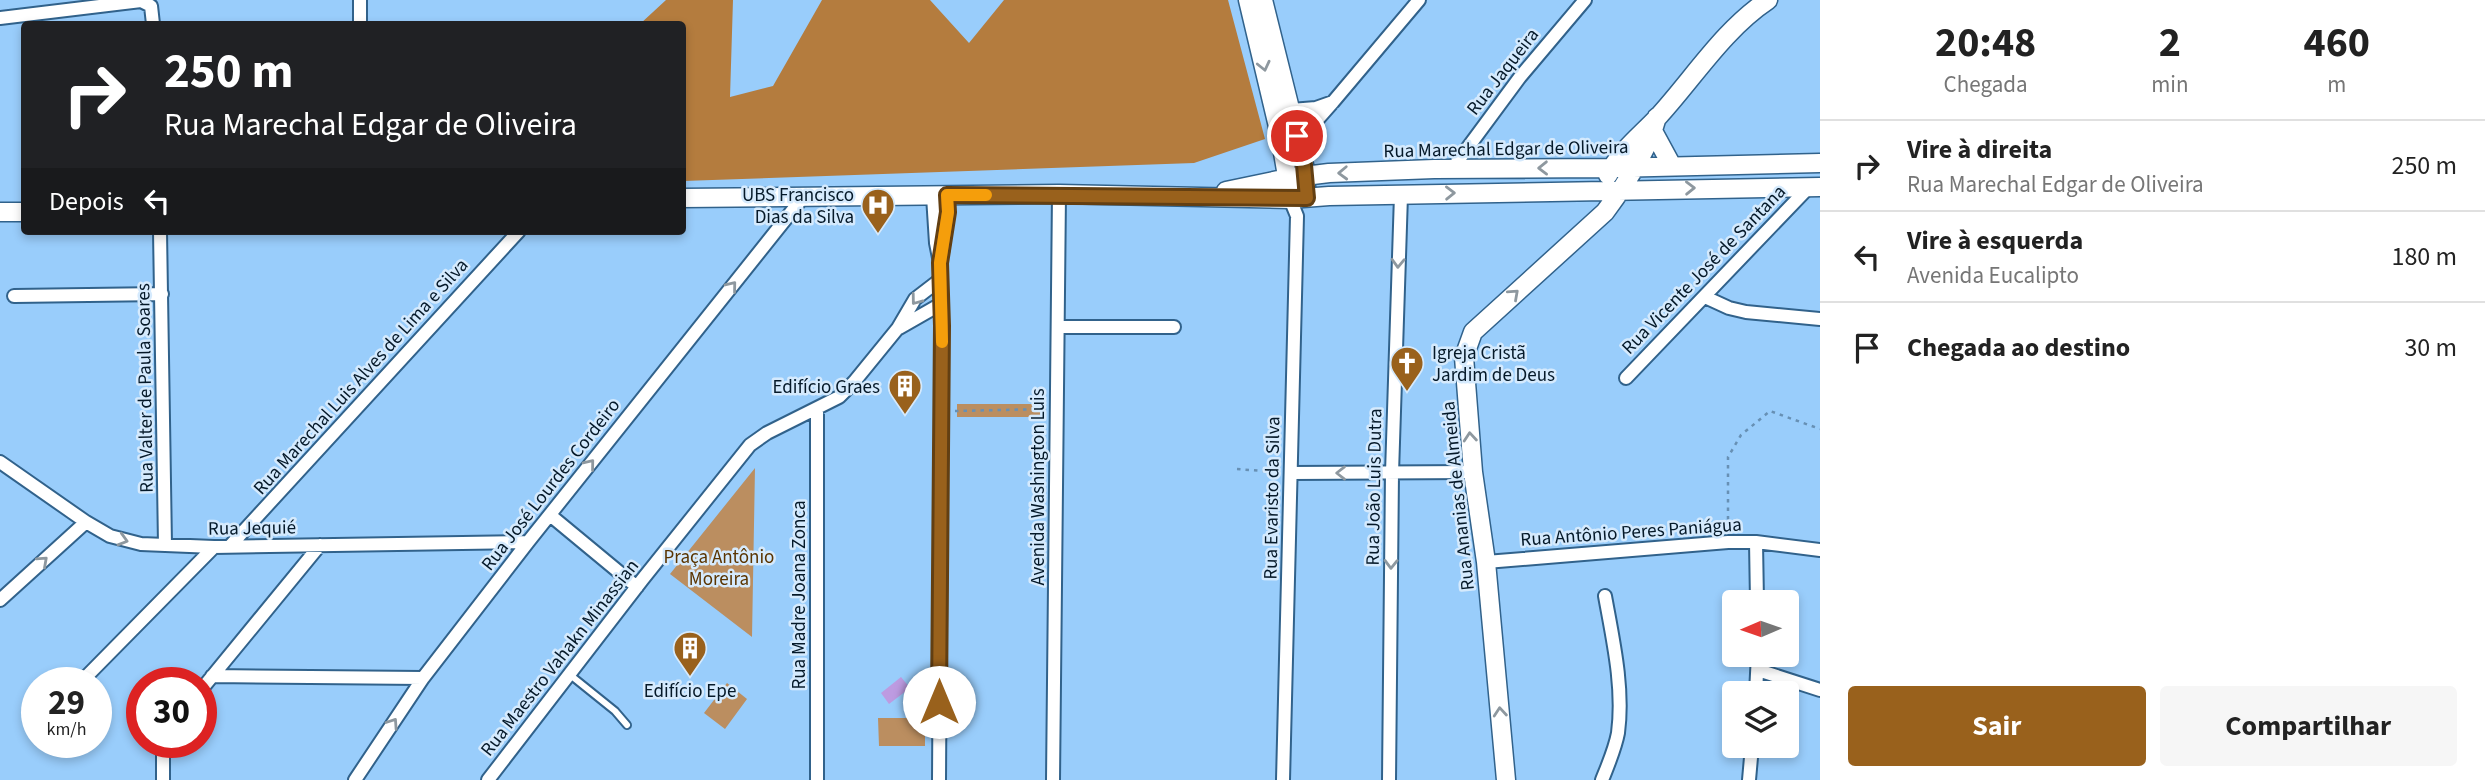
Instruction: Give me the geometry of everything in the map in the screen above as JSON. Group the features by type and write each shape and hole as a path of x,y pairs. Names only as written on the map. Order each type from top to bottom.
{"main road":[{"path":"1248,0 1280,135 1297,177"},
{"path":"1263,0 1297,136 1298,204"},
{"path":"1602,189 1622,154 1655,124 1741,21 1768,0"},
{"path":"1655,124 1672,166"},
{"name":"Rua Ananias de Almeida","path":"1506,780 1486,562 1473,472 1464,357 1473,331 1605,212 1622,189 1655,124"},
{"name":"Rua Marechal Edgar de Oliveira","path":"1195,198 1329,173 1820,163"},
{"name":"Rua Marechal Edgar de Oliveira","path":"686,198 1059,194 1298,204 1401,195 1816,184"},
{"path":"0,212 21,212"}],"street":[{"path":"360,0 360,21"},
{"path":"1297,136 1310,128 1419,0"},
{"name":"Rua Jaqueira","path":"1452,169 1520,78 1585,0"},
{"path":"0,18 130,1 149,3 153,11 153,21"},
{"path":"1291,110 1316,108 1333,102"},
{"name":"Rua Vicente José de Santana","path":"1626,378 1816,184"},
{"name":"Avenida Washington Luis","path":"1053,780 1059,194"},
{"name":"Rua José Lourdes Cordeiro","path":"355,780 423,678 804,195"},
{"path":"939,780 941,279 936,243 940,195"},
{"name":"Rua João Luis Dutra","path":"1389,780 1392,473 1401,195"},
{"path":"781,196 786,219"},
{"name":"Rua Evaristo da Silva","path":"1283,780 1298,204"},
{"name":"Rua Valter de Paula Soares","path":"160,235 165,545"},
{"name":"Rua Marechal Luis Alves de Lima e Silva","path":"230,546 515,235"},
{"name":"Rua Maestro Vahakn Minassian","path":"488,780 750,446 767,433 839,397 854,383 898,328 915,299 941,279"},
{"path":"14,296 163,293"},
{"path":"1705,297 1746,312 1820,319"},
{"name":"Rua Maestro Vahakn Minassian","path":"898,328 941,304"},
{"path":"1058,327 1174,327"},
{"name":"Rua Madre Joana Zonca","path":"817,409 817,780"},
{"name":"Rua Jequié","path":"0,462 110,536 141,544 214,547 528,542"},
{"path":"1291,473 1473,472"},
{"path":"550,515 637,587"},
{"path":"0,600 86,522"},
{"path":"1756,541 1757,590"},
{"name":"Rua Antônio Peres Paniágua","path":"1486,562 1728,542 1756,541 1820,550"},
{"path":"217,670 320,545"},
{"path":"96,667 214,547"},
{"path":"1602,780 1618,735 1619,705 1615,651 1605,596"},
{"path":"1757,681 1758,670 1820,690"},
{"path":"217,676 423,678"},
{"path":"163,758 163,780"},
{"path":"1749,780 1751,758"}],"lane":[{"path":"569,674 615,711 627,725"}],"path":[{"path":"941,411 1056,409"},
{"path":"1728,542 1728,457 1741,435 1770,411 1820,429"},
{"path":"1237,469 1291,473"}],"green space":[{"path":"957,404 1046,404 1046,417 957,417"},
{"name":"Praça Antônio Moreira","path":"755,468 752,637 670,574"},
{"path":"727,683 747,699 725,729 704,713"},
{"path":"878,718 925,718 925,746 879,746"}],"shaded area":[{"path":"666,0 733,0 730,97 773,86 822,0 930,0 969,43 1004,0 1228,0 1265,139 1194,163 686,181 686,21 643,21"},
{"path":"901,677 910,688 889,704 881,693"}],"slow traffic":[{"path":"942,342 940,263 948,212 947,195 986,195"}],"place":[{"name":"UBS Francisco Dias da Silva","path":"878,235"},
{"name":"Igreja Cristã Jardim de Deus","path":"1407,393"},
{"name":"Edifício Graes","path":"905,416"},
{"name":"Edifício Epe","path":"690,678"}],"route":[{"path":"939,702 942,326 940,263 948,212 947,195 1307,198 1306,176 1297,136"}]}
